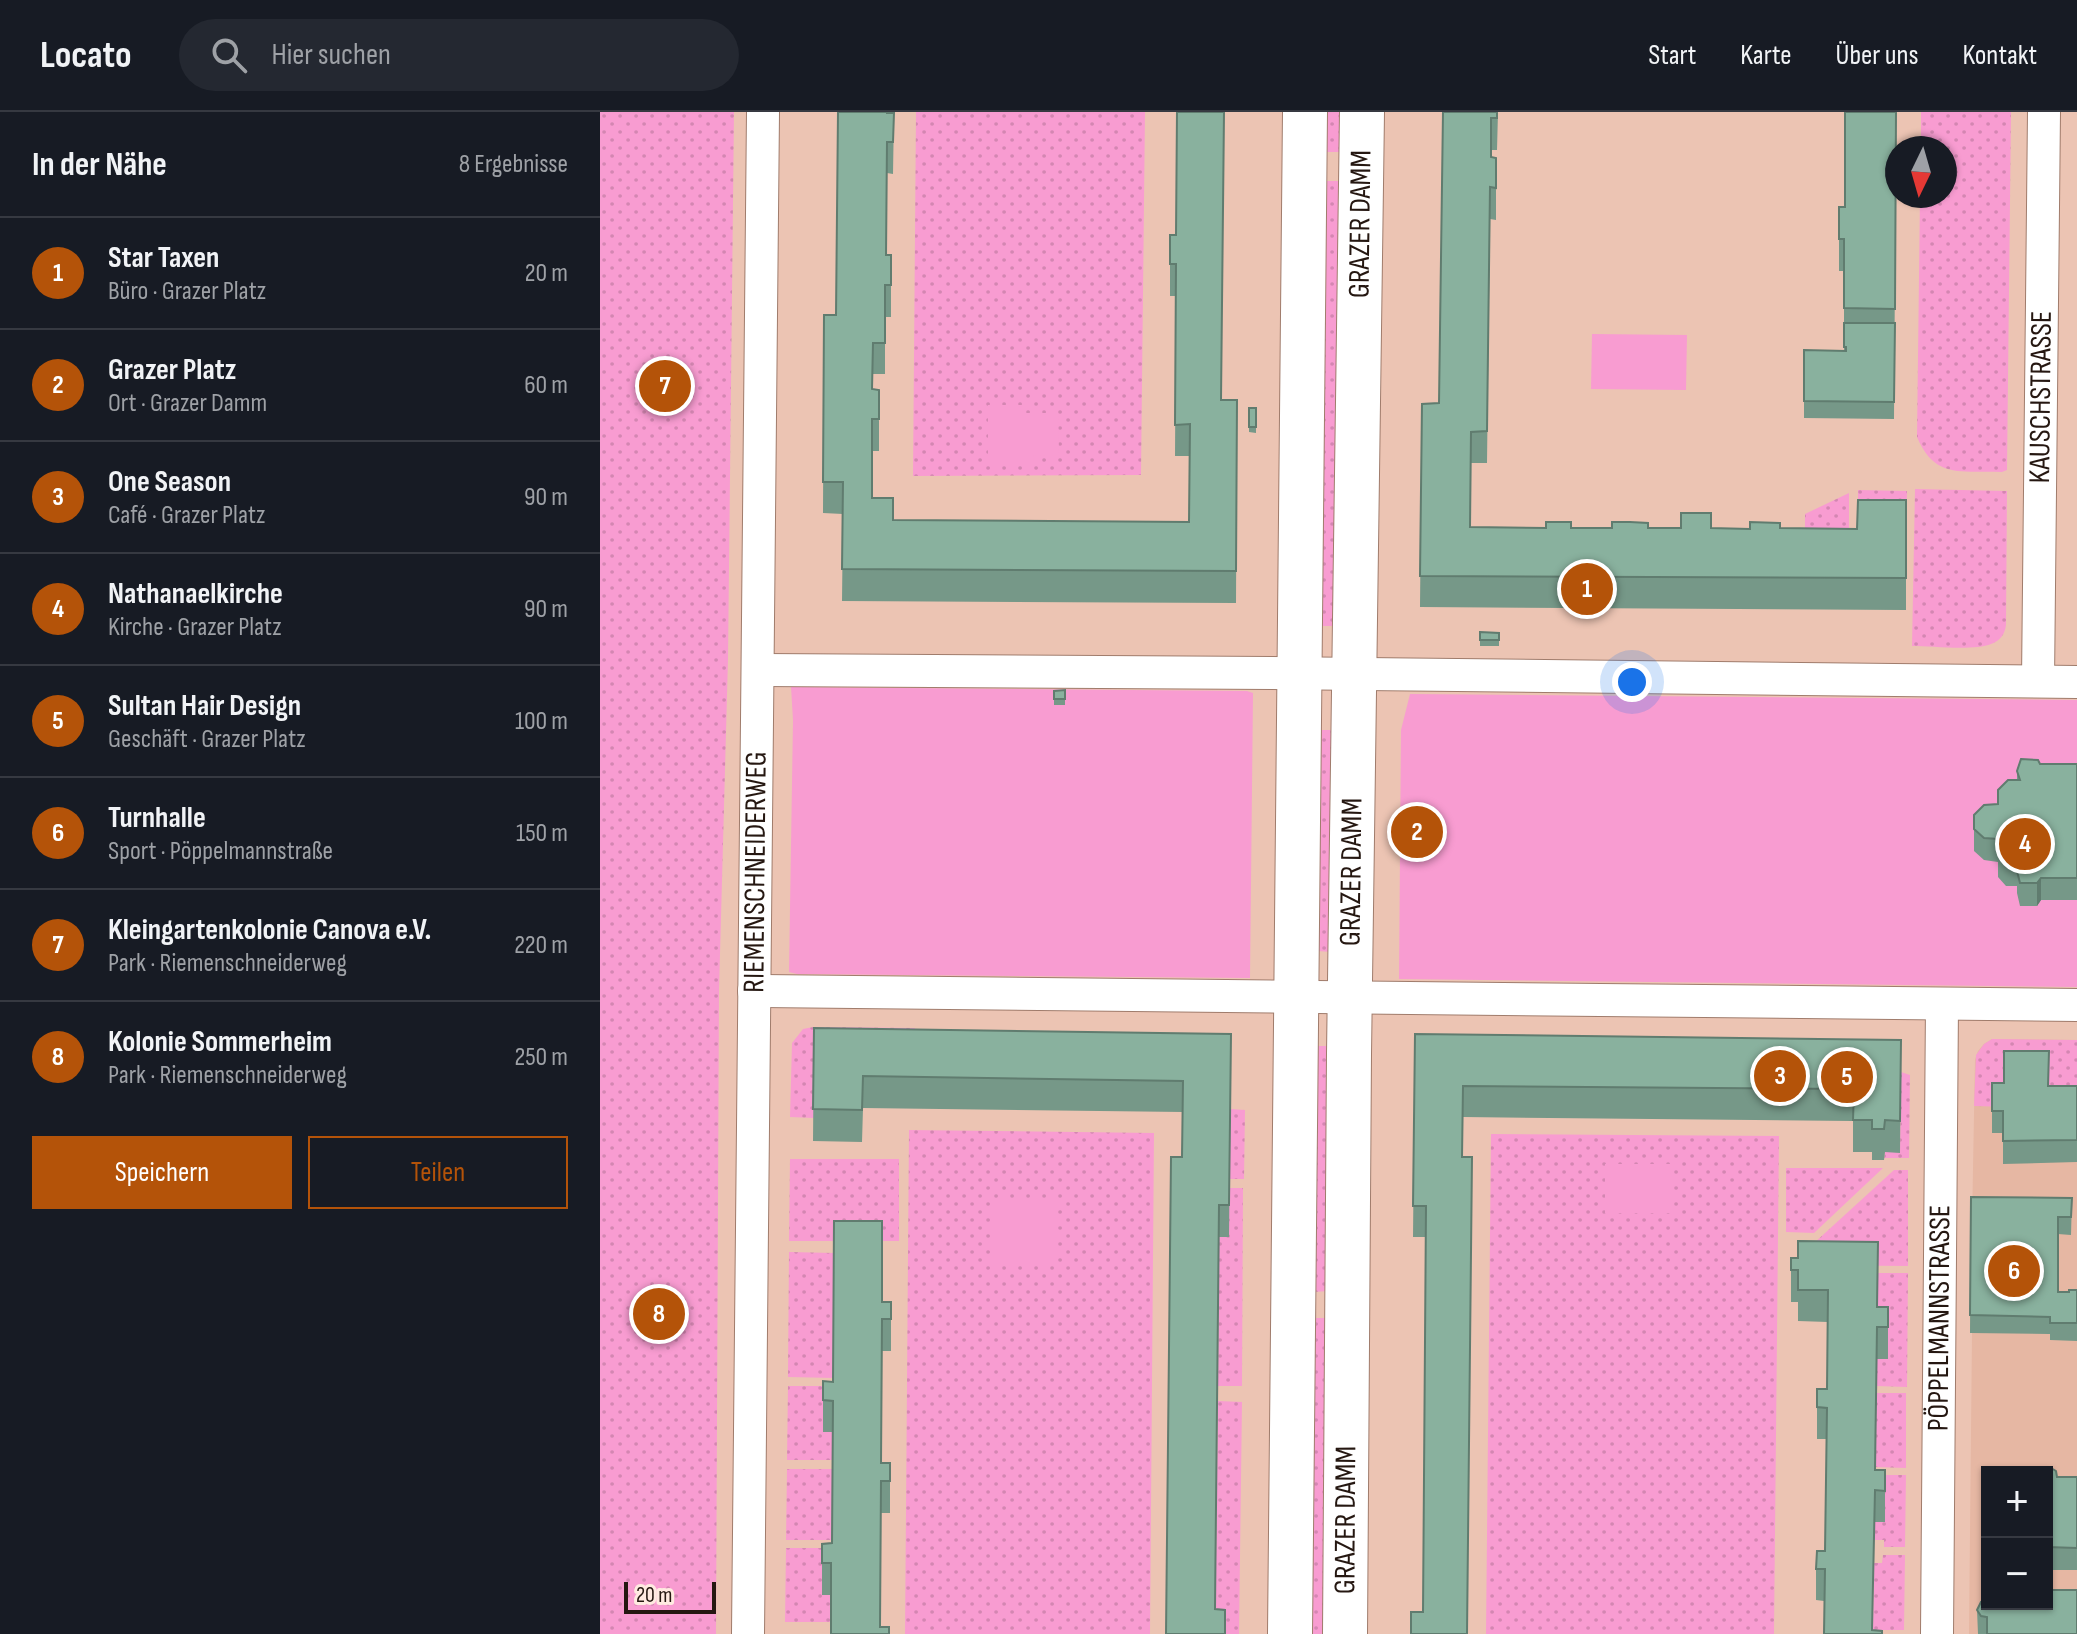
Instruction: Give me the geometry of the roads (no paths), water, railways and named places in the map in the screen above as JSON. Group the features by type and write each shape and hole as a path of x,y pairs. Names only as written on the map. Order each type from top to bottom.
{"main road":[{"name":"GRAZER DAMM","path":"1290,1634 1305,112"},
{"name":"GRAZER DAMM","path":"1345,1634 1362,112"}],"street":[{"name":"RIEMENSCHNEIDERWEG","path":"748,1634 763,112"},
{"name":"KAUSCHSTRASSE","path":"2038,681 2044,112"},
{"path":"759,670 2077,682"},
{"path":"754,991 2077,1005"},
{"name":"PÖPPELMANNSTRASSE","path":"1937,1634 1942,1004"}],"place":[{"name":"Kleingartenkolonie Canova e.V.","path":"665,386"},
{"name":"Star Taxen","path":"1587,589"},
{"name":"Grazer Platz","path":"1417,832"},
{"name":"Nathanaelkirche","path":"2025,844"},
{"name":"One Season","path":"1780,1076"},
{"name":"Sultan Hair Design","path":"1847,1077"},
{"name":"Turnhalle","path":"2014,1271"},
{"name":"Kolonie Sommerheim","path":"659,1314"}]}
